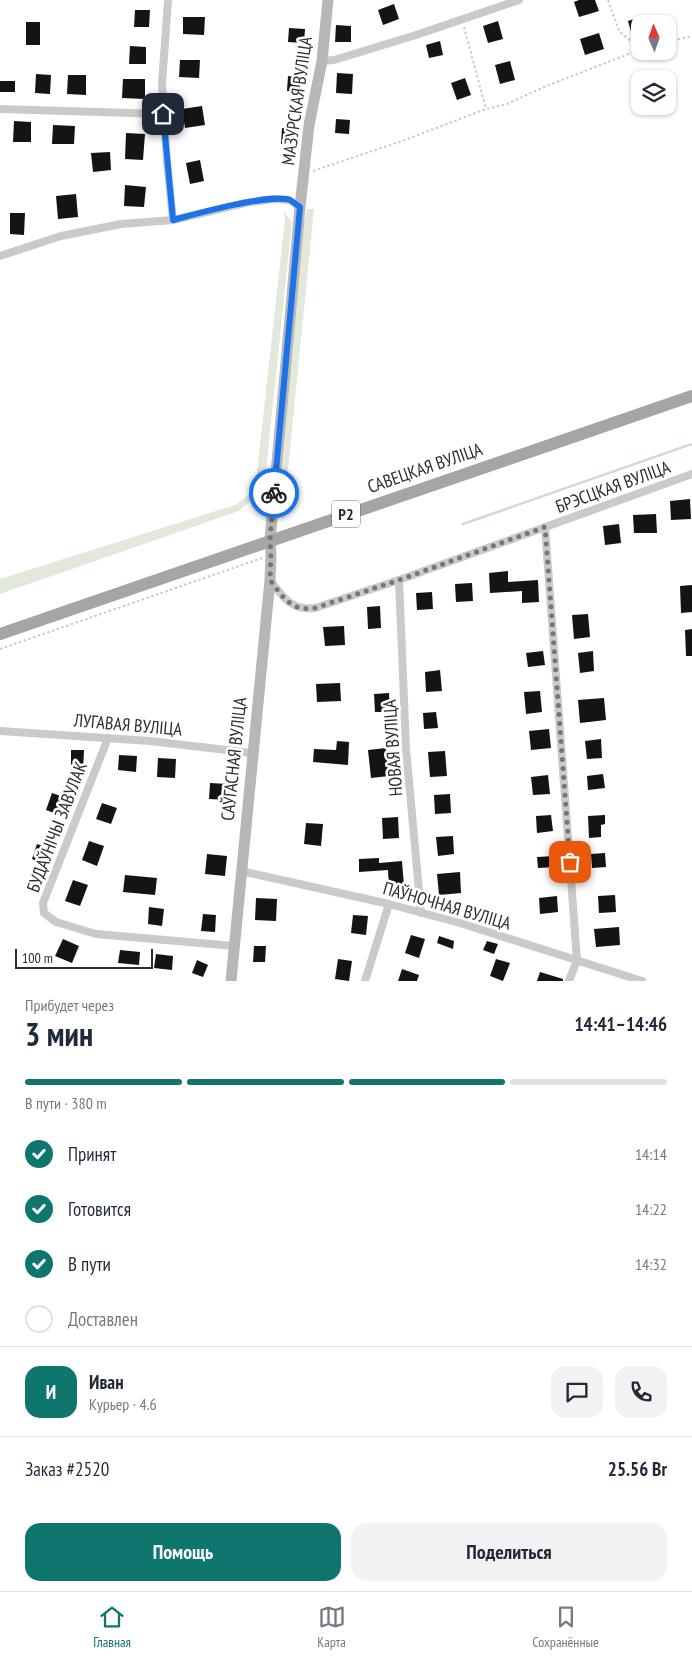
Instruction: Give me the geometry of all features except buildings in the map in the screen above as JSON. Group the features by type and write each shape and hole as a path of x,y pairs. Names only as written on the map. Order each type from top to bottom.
{"main road":[{"name":"САВЕЦКАЯ ВУЛІЦА","path":"0,634 692,396"}],"street":[{"path":"168,0 162,84 173,220"},
{"name":"МАЗУРСКАЯ ВУЛІЦА","path":"270,540 303,174 309,125 322,61 328,0"},
{"path":"322,61 341,58 462,20 514,1"},
{"path":"0,110 163,114"},
{"path":"0,256 61,236 122,224 173,220 245,203 274,199 289,200 300,207"},
{"name":"БРЭСЦКАЯ ВУЛІЦА","path":"270,580 285,600 304,610 315,608 399,580 692,474"},
{"path":"545,527 577,960 570,981"},
{"name":"САЎГАСНАЯ ВУЛІЦА","path":"231,981 270,580 270,540"},
{"name":"НОВАЯ ВУЛІЦА","path":"399,580 406,748 421,913"},
{"name":"ЛУГАВАЯ ВУЛІЦА","path":"0,731 150,741 252,753"},
{"name":"БУДАЎНІЧЫ ЗАВУЛАК","path":"108,738 43,903 44,913 56,922 96,934 234,946"},
{"name":"ПАЎНОЧНАЯ ВУЛІЦА","path":"241,871 389,904 460,923 642,981"},
{"path":"365,981 389,904"}],"path":[{"path":"608,0 619,31 631,42"},
{"path":"462,20 486,109"},
{"path":"676,40 692,36"},
{"path":"303,174 405,140 486,109 507,104 544,87 631,53"},
{"path":"0,649 271,555"}],"shaded area":[{"path":"307,209 314,209 286,490 281,490 301,235"},
{"path":"283,211 292,222 264,489 239,511 0,594 0,579 235,505 255,490 285,219"}],"waterway":[{"path":"463,524 692,444"}],"way so far":[{"path":"274,493 270,540 270,580 285,600 304,610 399,580 545,527 570,862"}],"route":[{"path":"163,114 166,162 173,220 245,203 274,199 289,200 300,207 274,493"}]}
